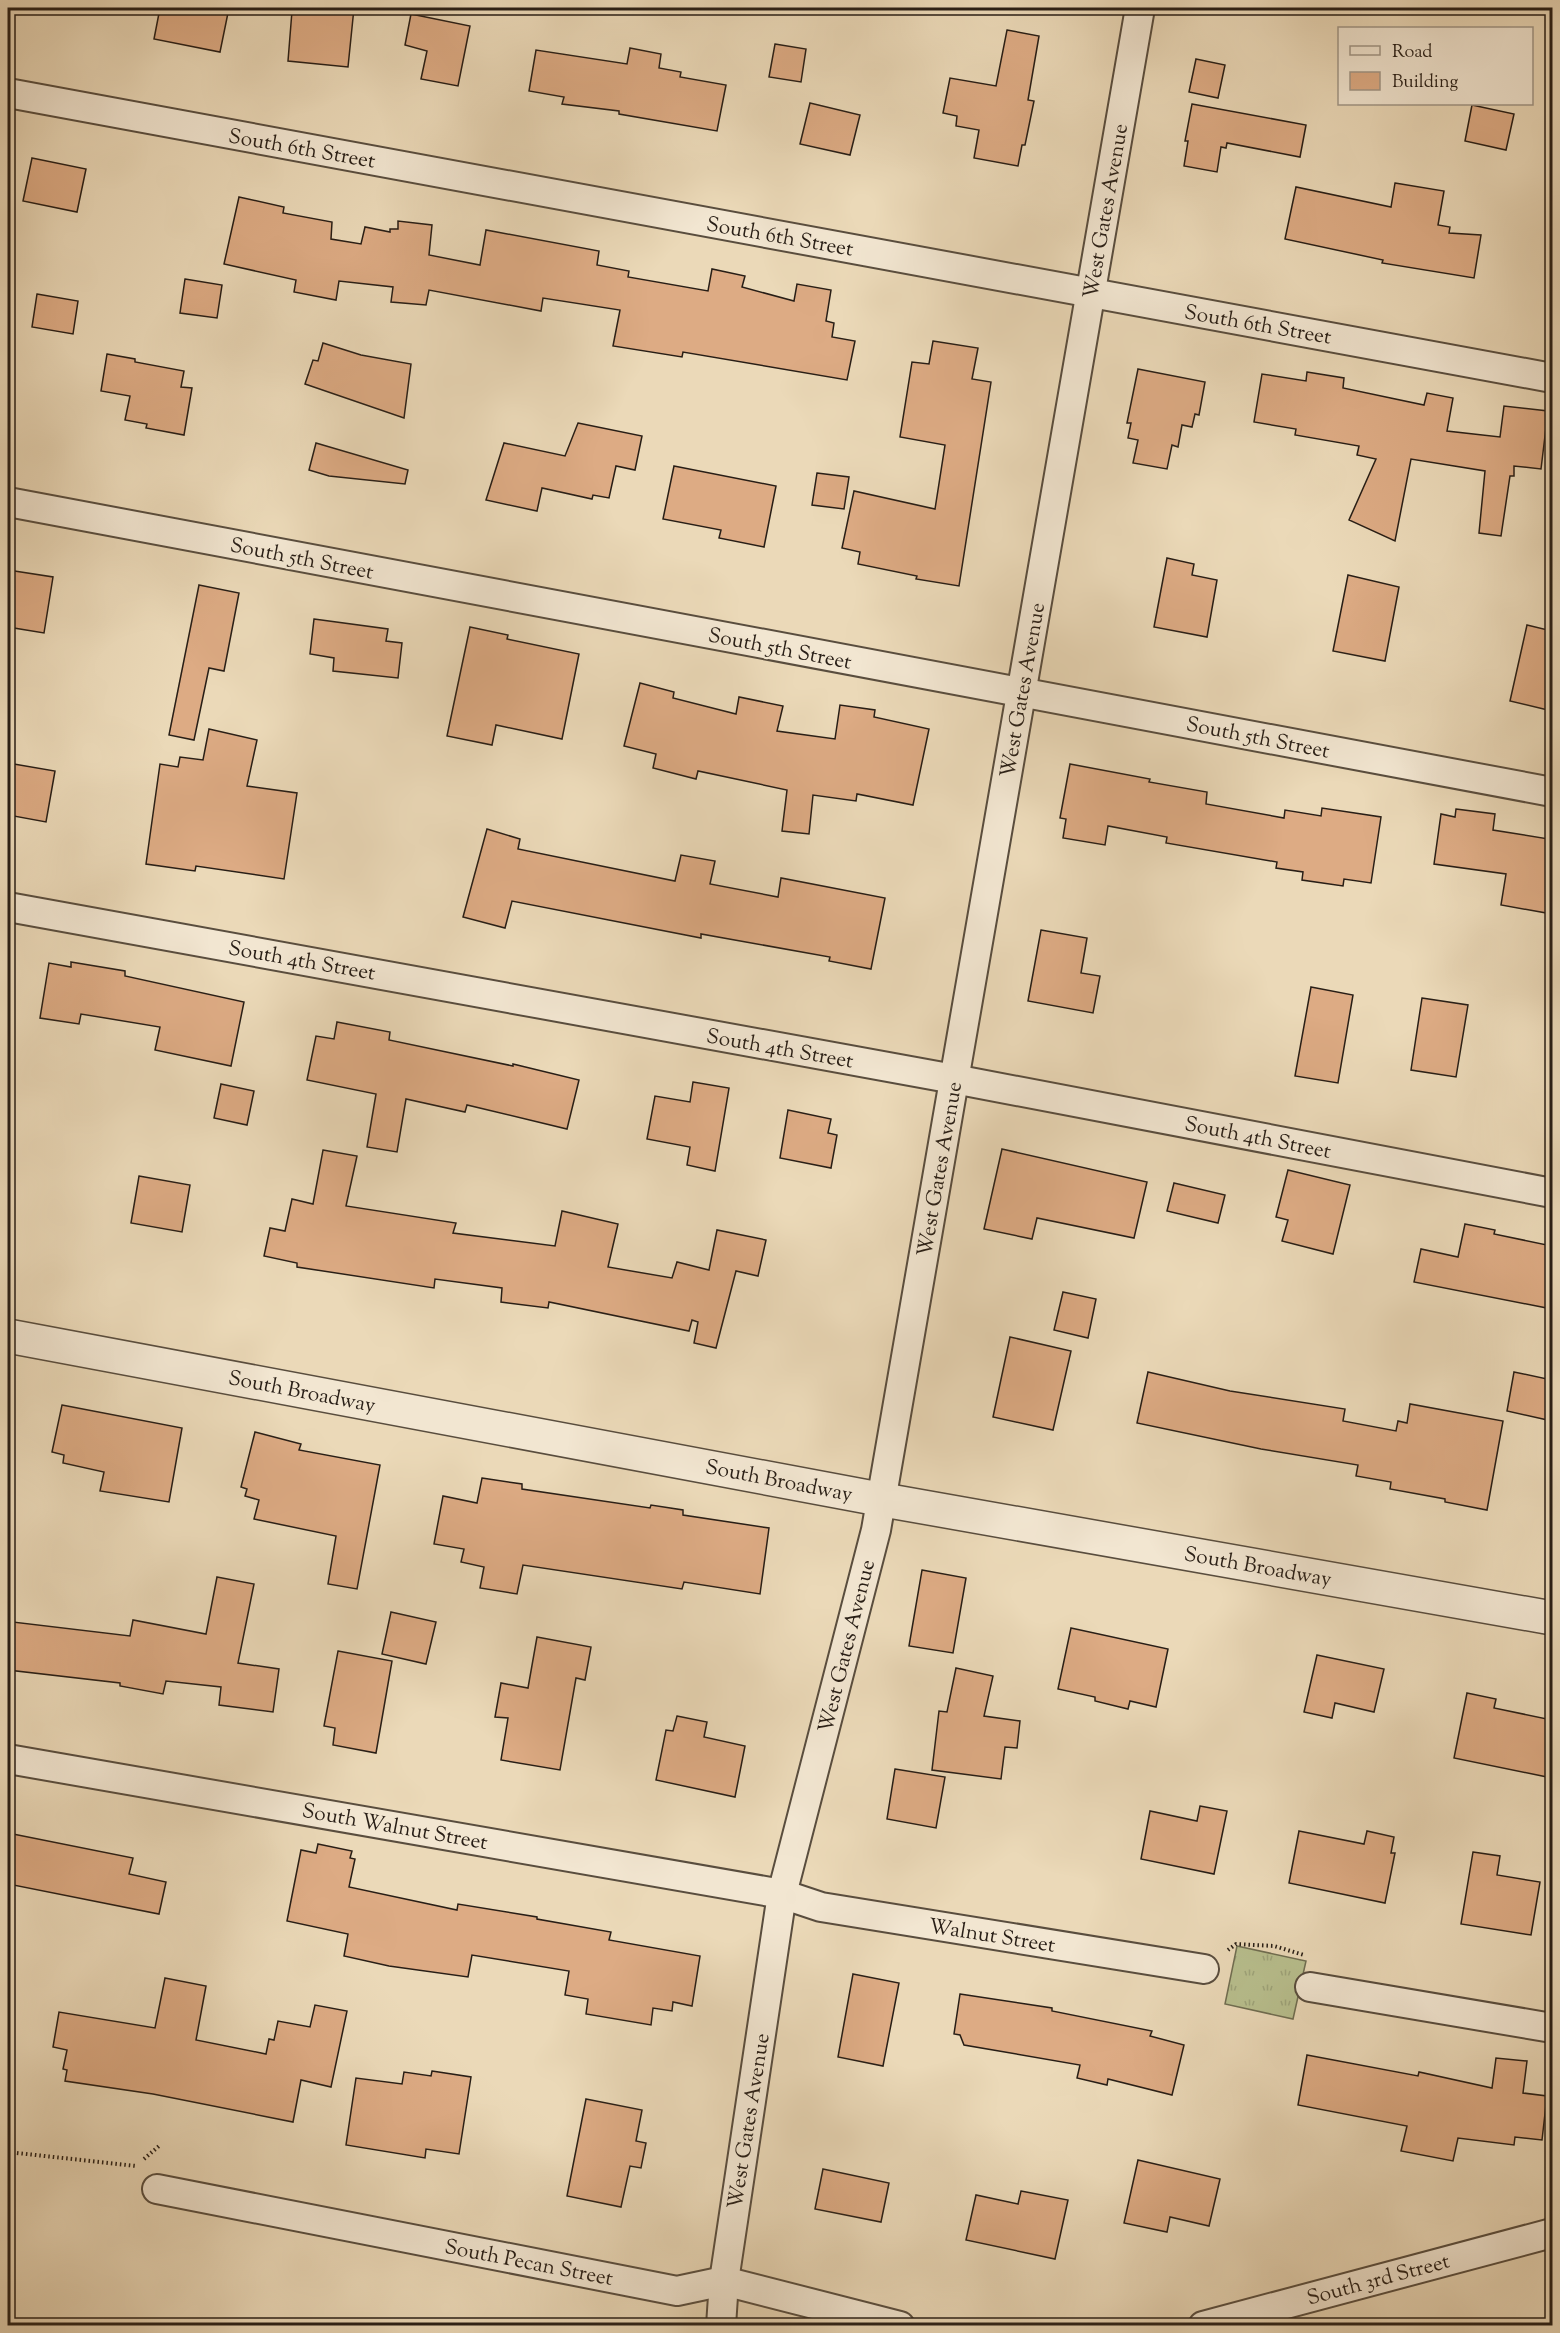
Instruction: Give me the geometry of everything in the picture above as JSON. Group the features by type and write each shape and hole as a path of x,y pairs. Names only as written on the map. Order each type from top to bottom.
{"street":[{"name":"West Gates Avenue","path":"721,2325 724,2281 782,1894 876,1530 1140,8"},
{"name":"South 6th Street","path":"8,93 1552,378"},
{"name":"South 5th Street","path":"8,502 1552,792"},
{"name":"South 4th Street","path":"8,907 954,1079 1552,1193"},
{"name":"South Broadway","path":"8,1336 881,1499 1552,1618"},
{"name":"South Walnut Street","path":"8,1759 782,1894"},
{"name":"Walnut Street","path":"782,1894 821,1907 1204,1969"},
{"path":"1310,1987 1552,2028"},
{"name":"South Pecan Street","path":"157,2189 677,2291 724,2281 900,2325"},
{"name":"South 3rd Street","path":"1203,2325 1552,2233"}],"path":[{"path":"1204,1969 1236,1944 1274,1946 1310,1956"},
{"path":"8,2152 135,2167 159,2146"}],"green space":[{"path":"1237,1946 1306,1961 1293,2019 1225,2004"}],"building":[{"path":"160,8 229,8 220,52 154,39"},
{"path":"323,8 354,8 348,67 288,61 292,11 322,14"},
{"path":"411,14 470,26 458,86 421,79 427,51 405,45"},
{"path":"1007,30 1039,36 1028,100 1034,101 1018,166 974,158 979,130 956,126 957,116 943,113 950,78 996,86"},
{"path":"775,44 806,49 801,82 769,77"},
{"path":"630,48 661,54 659,68 681,72 680,77 726,85 717,131 619,114 619,111 562,104 564,97 529,91 536,50 627,64"},
{"path":"1196,59 1225,65 1218,98 1189,92"},
{"path":"810,103 860,115 850,155 800,144"},
{"path":"1192,104 1306,125 1300,157 1227,143 1226,148 1221,147 1217,172 1184,166 1188,141 1185,141"},
{"path":"1472,105 1514,114 1506,150 1465,141"},
{"path":"32,158 86,169 77,212 23,201"},
{"path":"1395,183 1444,191 1438,225 1450,227 1449,233 1481,235 1474,278 1382,263 1383,260 1285,239 1296,187 1391,207"},
{"path":"239,197 284,207 283,213 332,222 331,239 361,244 365,227 390,232 390,229 398,229 398,221 432,225 429,255 480,265 486,230 599,251 597,265 629,271 628,277 708,291 712,269 745,276 742,287 794,301 797,284 831,290 826,321 834,323 832,337 855,341 847,380 683,352 682,357 613,346 620,310 543,298 541,311 429,290 426,305 391,302 393,287 339,281 336,300 294,292 296,280 224,264"},
{"path":"185,279 222,285 217,318 180,313"},
{"path":"37,294 78,301 73,334 32,327"},
{"path":"933,341 978,348 972,379 991,382 959,586 916,579 917,576 858,564 860,552 842,548 854,491 935,509 945,445 900,437 912,362 929,364"},
{"path":"323,343 361,355 411,364 404,418 305,384 313,360 318,361"},
{"path":"107,354 184,371 181,387 192,388 184,435 146,428 147,424 125,420 130,396 101,391"},
{"path":"1138,369 1205,382 1199,415 1195,414 1192,427 1182,425 1178,447 1172,445 1167,469 1133,463 1138,440 1128,438 1131,423 1127,423"},
{"path":"1307,372 1344,378 1343,388 1424,405 1427,393 1453,398 1447,431 1500,437 1504,406 1548,411 1541,469 1514,466 1514,476 1510,476 1501,536 1479,533 1485,471 1411,459 1395,541 1349,520 1376,459 1357,455 1359,446 1295,435 1296,429 1254,422 1262,374 1306,381"},
{"path":"578,423 642,436 635,470 616,466 609,498 593,495 592,499 542,488 537,511 486,500 504,443 565,456"},
{"path":"316,443 408,470 405,484 329,476 309,470"},
{"path":"674,466 776,486 764,547 719,538 721,530 663,519"},
{"path":"817,473 849,477 844,509 812,505"},
{"path":"1167,558 1194,564 1192,575 1217,580 1207,637 1154,627"},
{"path":"8,570 53,577 44,633 8,627"},
{"path":"1348,575 1399,587 1385,661 1333,651"},
{"path":"199,585 239,593 224,671 209,668 194,740 169,735"},
{"path":"314,619 388,629 386,641 402,643 398,678 333,671 334,658 310,654"},
{"path":"1527,625 1552,631 1552,711 1510,701"},
{"path":"470,627 508,635 507,639 579,654 562,739 496,725 492,745 447,736"},
{"path":"640,683 674,692 673,698 736,714 739,697 783,706 777,731 835,739 840,705 875,710 874,717 929,729 913,805 857,794 856,801 813,795 809,834 782,831 787,790 698,771 696,779 653,768 656,754 624,746"},
{"path":"209,729 257,740 247,786 297,793 284,879 196,866 195,871 146,864 160,764 178,767 180,757 203,760"},
{"path":"8,763 55,771 46,822 8,815"},
{"path":"1070,764 1150,779 1149,782 1207,792 1206,804 1284,818 1285,810 1321,816 1322,808 1381,817 1371,883 1344,879 1343,886 1302,880 1303,872 1276,868 1277,862 1166,843 1167,837 1108,826 1105,845 1063,838 1066,819 1060,818"},
{"path":"1456,809 1495,814 1493,830 1549,839 1547,852 1552,853 1552,914 1501,905 1506,874 1434,864 1441,814 1455,817"},
{"path":"487,829 520,839 518,849 675,881 681,855 715,861 710,884 778,897 781,878 885,898 871,969 829,961 830,957 701,934 701,938 512,901 505,928 463,917"},
{"path":"1041,930 1087,938 1081,973 1100,976 1093,1013 1028,1001"},
{"path":"71,962 125,971 125,976 244,1002 231,1066 155,1050 160,1027 81,1014 79,1024 40,1018 49,963 71,967"},
{"path":"1311,987 1353,995 1338,1083 1295,1076"},
{"path":"1422,998 1468,1005 1456,1077 1411,1070"},
{"path":"337,1022 390,1032 389,1040 513,1066 513,1064 579,1080 567,1129 467,1105 465,1112 406,1099 397,1152 367,1147 376,1094 307,1080 316,1036 334,1039"},
{"path":"693,1082 729,1088 715,1171 687,1165 690,1147 647,1139 655,1096 690,1102"},
{"path":"221,1084 254,1091 247,1125 214,1118"},
{"path":"788,1110 831,1119 828,1133 837,1135 831,1168 780,1158"},
{"path":"1002,1149 1147,1182 1134,1238 1037,1218 1032,1239 984,1229"},
{"path":"323,1150 357,1156 346,1206 456,1223 453,1233 555,1246 562,1211 618,1224 608,1267 672,1278 677,1262 709,1270 717,1230 766,1240 758,1276 736,1271 716,1348 694,1343 698,1322 692,1320 689,1331 549,1302 548,1308 501,1302 502,1288 435,1279 434,1288 297,1267 297,1263 264,1256 270,1228 285,1231 292,1199 313,1204"},
{"path":"1288,1170 1350,1185 1333,1254 1282,1241 1288,1220 1276,1217"},
{"path":"139,1176 190,1185 182,1232 131,1223"},
{"path":"1174,1183 1225,1195 1218,1223 1167,1211"},
{"path":"1465,1224 1495,1230 1494,1234 1552,1246 1552,1309 1414,1282 1421,1249 1458,1257"},
{"path":"1063,1292 1096,1299 1088,1338 1054,1330"},
{"path":"1010,1337 1071,1351 1053,1430 993,1417"},
{"path":"1148,1372 1230,1391 1345,1409 1343,1421 1396,1431 1398,1421 1407,1423 1410,1404 1503,1421 1487,1510 1445,1502 1445,1499 1390,1489 1391,1482 1356,1476 1358,1465 1261,1449 1137,1423"},
{"path":"1514,1372 1552,1380 1552,1421 1507,1411"},
{"path":"62,1405 182,1428 169,1502 100,1491 104,1472 63,1463 64,1455 52,1452"},
{"path":"255,1432 301,1444 299,1450 380,1465 357,1589 328,1584 336,1536 254,1519 259,1500 245,1496 247,1489 241,1487"},
{"path":"482,1478 522,1484 522,1489 650,1508 651,1505 683,1510 683,1515 769,1528 760,1594 684,1582 682,1589 523,1565 517,1594 480,1588 484,1567 461,1562 464,1549 434,1544 443,1496 477,1503"},
{"path":"922,1570 966,1578 953,1653 909,1646"},
{"path":"217,1577 254,1584 238,1663 279,1669 273,1712 219,1705 221,1687 166,1681 163,1694 120,1686 120,1683 8,1670 13,1622 130,1636 133,1620 206,1634"},
{"path":"391,1612 436,1622 426,1664 382,1654"},
{"path":"1071,1628 1168,1649 1156,1707 1130,1701 1128,1709 1095,1701 1095,1697 1058,1689"},
{"path":"537,1637 591,1647 585,1680 576,1678 560,1770 501,1760 508,1718 495,1717 501,1683 528,1688"},
{"path":"338,1651 392,1661 376,1753 333,1745 335,1728 324,1726"},
{"path":"1317,1655 1384,1669 1374,1712 1335,1703 1332,1718 1304,1712"},
{"path":"956,1668 993,1676 984,1716 1020,1721 1017,1748 1005,1747 1001,1779 932,1770 939,1711 947,1712"},
{"path":"1467,1693 1496,1699 1494,1708 1552,1720 1552,1778 1454,1758"},
{"path":"677,1716 707,1722 704,1737 745,1746 735,1797 656,1780 666,1730 673,1731"},
{"path":"895,1769 945,1777 936,1828 887,1819"},
{"path":"1200,1806 1227,1811 1214,1874 1141,1859 1150,1811 1197,1821"},
{"path":"1299,1831 1364,1844 1367,1831 1394,1837 1391,1853 1395,1853 1385,1903 1289,1883"},
{"path":"8,1833 133,1858 129,1874 166,1882 159,1914 8,1884"},
{"path":"318,1844 352,1851 350,1858 355,1859 349,1887 457,1910 458,1904 537,1917 537,1919 611,1932 609,1940 700,1956 692,2006 673,2002 672,2011 653,2008 651,2025 586,2014 588,1999 565,1995 569,1971 472,1955 468,1977 389,1966 344,1956 348,1934 287,1921 301,1850 316,1853"},
{"path":"1473,1852 1500,1856 1497,1875 1540,1882 1531,1935 1461,1924"},
{"path":"853,1974 899,1983 883,2066 838,2057"},
{"path":"165,1978 206,1986 196,2040 266,2054 269,2039 274,2040 278,2021 310,2027 315,2005 347,2011 331,2087 301,2080 293,2122 153,2094 65,2081 67,2070 63,2069 67,2050 53,2047 59,2012 155,2028"},
{"path":"960,1994 1052,2008 1052,2011 1152,2031 1150,2036 1184,2045 1172,2095 1108,2079 1107,2085 1077,2078 1080,2065 964,2045 960,2035 954,2034"},
{"path":"1307,2055 1418,2076 1419,2072 1492,2088 1496,2058 1527,2061 1523,2093 1547,2096 1542,2140 1515,2137 1514,2145 1458,2138 1453,2161 1401,2151 1407,2126 1298,2105"},
{"path":"432,2071 471,2077 459,2154 426,2149 425,2158 346,2145 356,2078 402,2084 404,2072 431,2076"},
{"path":"586,2099 642,2110 636,2141 646,2143 641,2168 630,2166 621,2207 567,2196"},
{"path":"1138,2160 1220,2179 1209,2226 1170,2217 1167,2232 1124,2223"},
{"path":"823,2169 889,2183 881,2222 815,2209"},
{"path":"1021,2191 1068,2200 1055,2259 966,2240 976,2195 1018,2204"}]}
